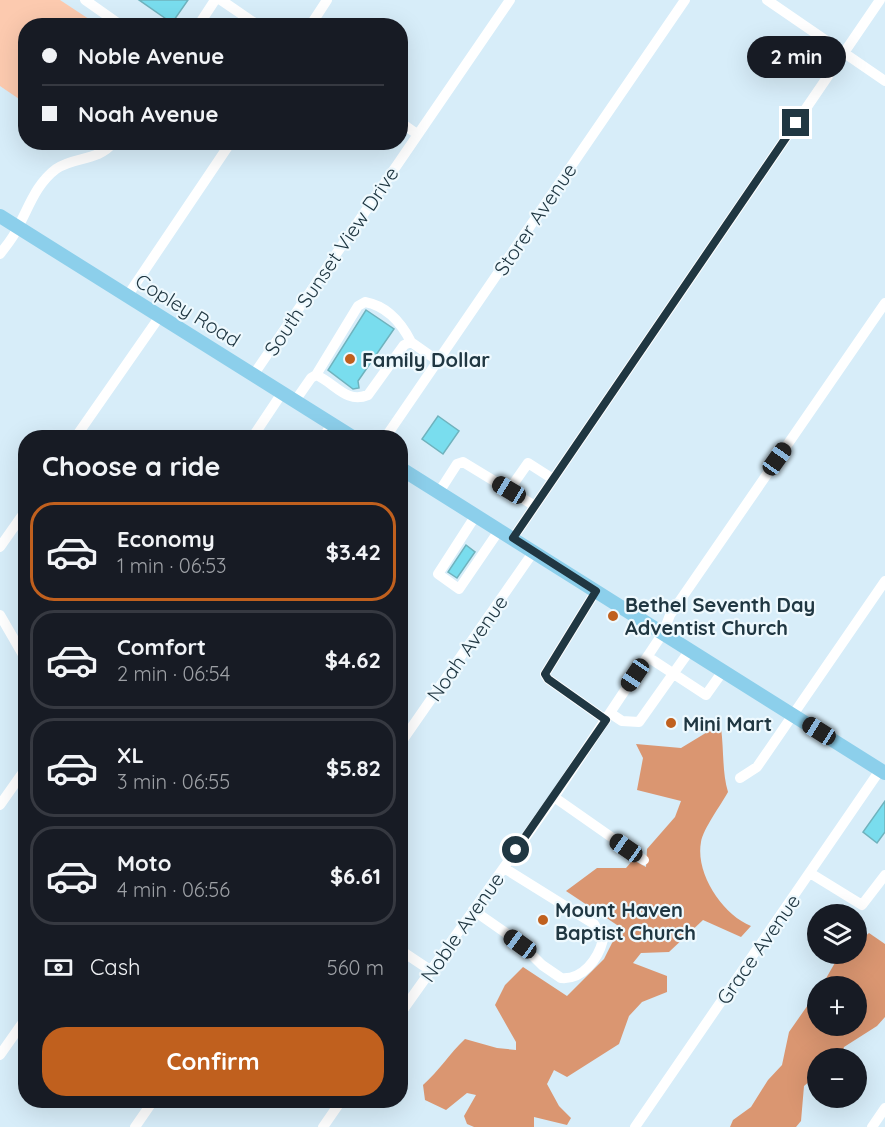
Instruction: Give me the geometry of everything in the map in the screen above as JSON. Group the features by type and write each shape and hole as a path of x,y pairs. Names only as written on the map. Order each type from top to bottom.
{"main road":[{"name":"Copley Road","path":"0,216 341,430"},
{"path":"408,473 883,771"}],"street":[{"path":"203,18 215,0"},
{"path":"221,0 247,18"},
{"path":"315,18 327,0"},
{"name":"South Sunset View Drive","path":"408,147 510,0"},
{"name":"Storer Avenue","path":"391,430 684,0"},
{"path":"767,0 885,81"},
{"path":"513,538 880,0"},
{"path":"89,1 111,18"},
{"path":"408,128 417,134"},
{"path":"0,254 18,227 26,207 44,179 69,163 100,154 105,150"},
{"path":"128,295 226,150"},
{"name":"South Sunset View Drive","path":"254,374 406,150"},
{"path":"295,401 311,378 316,375 358,306 365,302 374,303 393,316 404,327 411,342 438,361"},
{"name":"Noble Avenue","path":"408,1002 554,797 648,657 663,633 670,615 885,303"},
{"path":"81,430 160,315"},
{"path":"316,375 349,397 360,398 368,395 404,345 411,342"},
{"path":"257,430 282,393"},
{"path":"328,430 332,424"},
{"path":"439,492 457,464 463,462 535,506"},
{"path":"509,490 528,463 553,479"},
{"path":"476,515 438,574 459,589 500,529"},
{"path":"0,547 18,521"},
{"name":"Noah Avenue","path":"408,732 534,551"},
{"path":"740,778 757,767 885,581"},
{"path":"596,591 545,674 548,679 608,716 639,722 690,650"},
{"path":"0,615 18,646"},
{"path":"648,657 706,695 723,671"},
{"name":"Grace Avenue","path":"635,1127 883,771"},
{"path":"0,805 18,779"},
{"path":"554,797 644,860"},
{"path":"473,910 520,944 542,965 561,978 576,976 592,962 603,940 594,924 504,868"},
{"path":"810,873 862,905 885,875"},
{"path":"408,955 430,970"},
{"path":"0,1055 18,1029"},
{"path":"135,1127 148,1108"},
{"path":"326,1126 337,1108"},
{"path":"872,1127 885,1108"}],"shaded area":[{"path":"0,0 60,0 87,18 18,18 18,98 0,86"},
{"path":"721,728 728,792 705,831 700,854 702,867 713,892 731,913 751,926 741,937 703,920 669,952 641,953 633,963 667,976 667,992 642,1002 629,1016 619,1044 567,1077 554,1070 547,1084 559,1106 571,1118 567,1125 534,1117 534,1127 474,1127 467,1124 464,1116 476,1095 467,1093 446,1110 425,1100 423,1085 465,1039 497,1048 516,1050 516,1042 495,1005 505,985 523,967 567,996 604,959 620,927 566,891 597,868 626,868 633,860 646,867 647,849 675,817 681,801 637,790 643,758 636,744 681,748 709,731"},
{"path":"869,933 885,944 885,1017 867,1032 867,976 827,976 834,964 867,964 867,935"},
{"path":"807,1006 807,1036 861,1036 844,1048 807,1048 807,1083 804,1086 801,1121 796,1127 730,1127 733,1120 751,1107 768,1080 782,1065 789,1032"}],"building":[{"path":"139,0 188,0 175,18 165,18"},
{"path":"366,310 394,329 358,381 359,388 353,389 328,370"},
{"path":"438,416 459,431 443,454 422,439"},
{"path":"466,545 475,552 457,578 448,572"},
{"path":"885,801 885,832 877,843 863,832"}],"place":[{"name":"Family Dollar","path":"350,359"},
{"name":"Bethel Seventh Day Adventist Church","path":"613,616"},
{"name":"Mini Mart","path":"671,723"},
{"name":"Mount Haven Baptist Church","path":"543,920"}],"route":[{"path":"516,850 606,720 548,679 545,674 546,668 596,591 513,538 796,123"}]}
